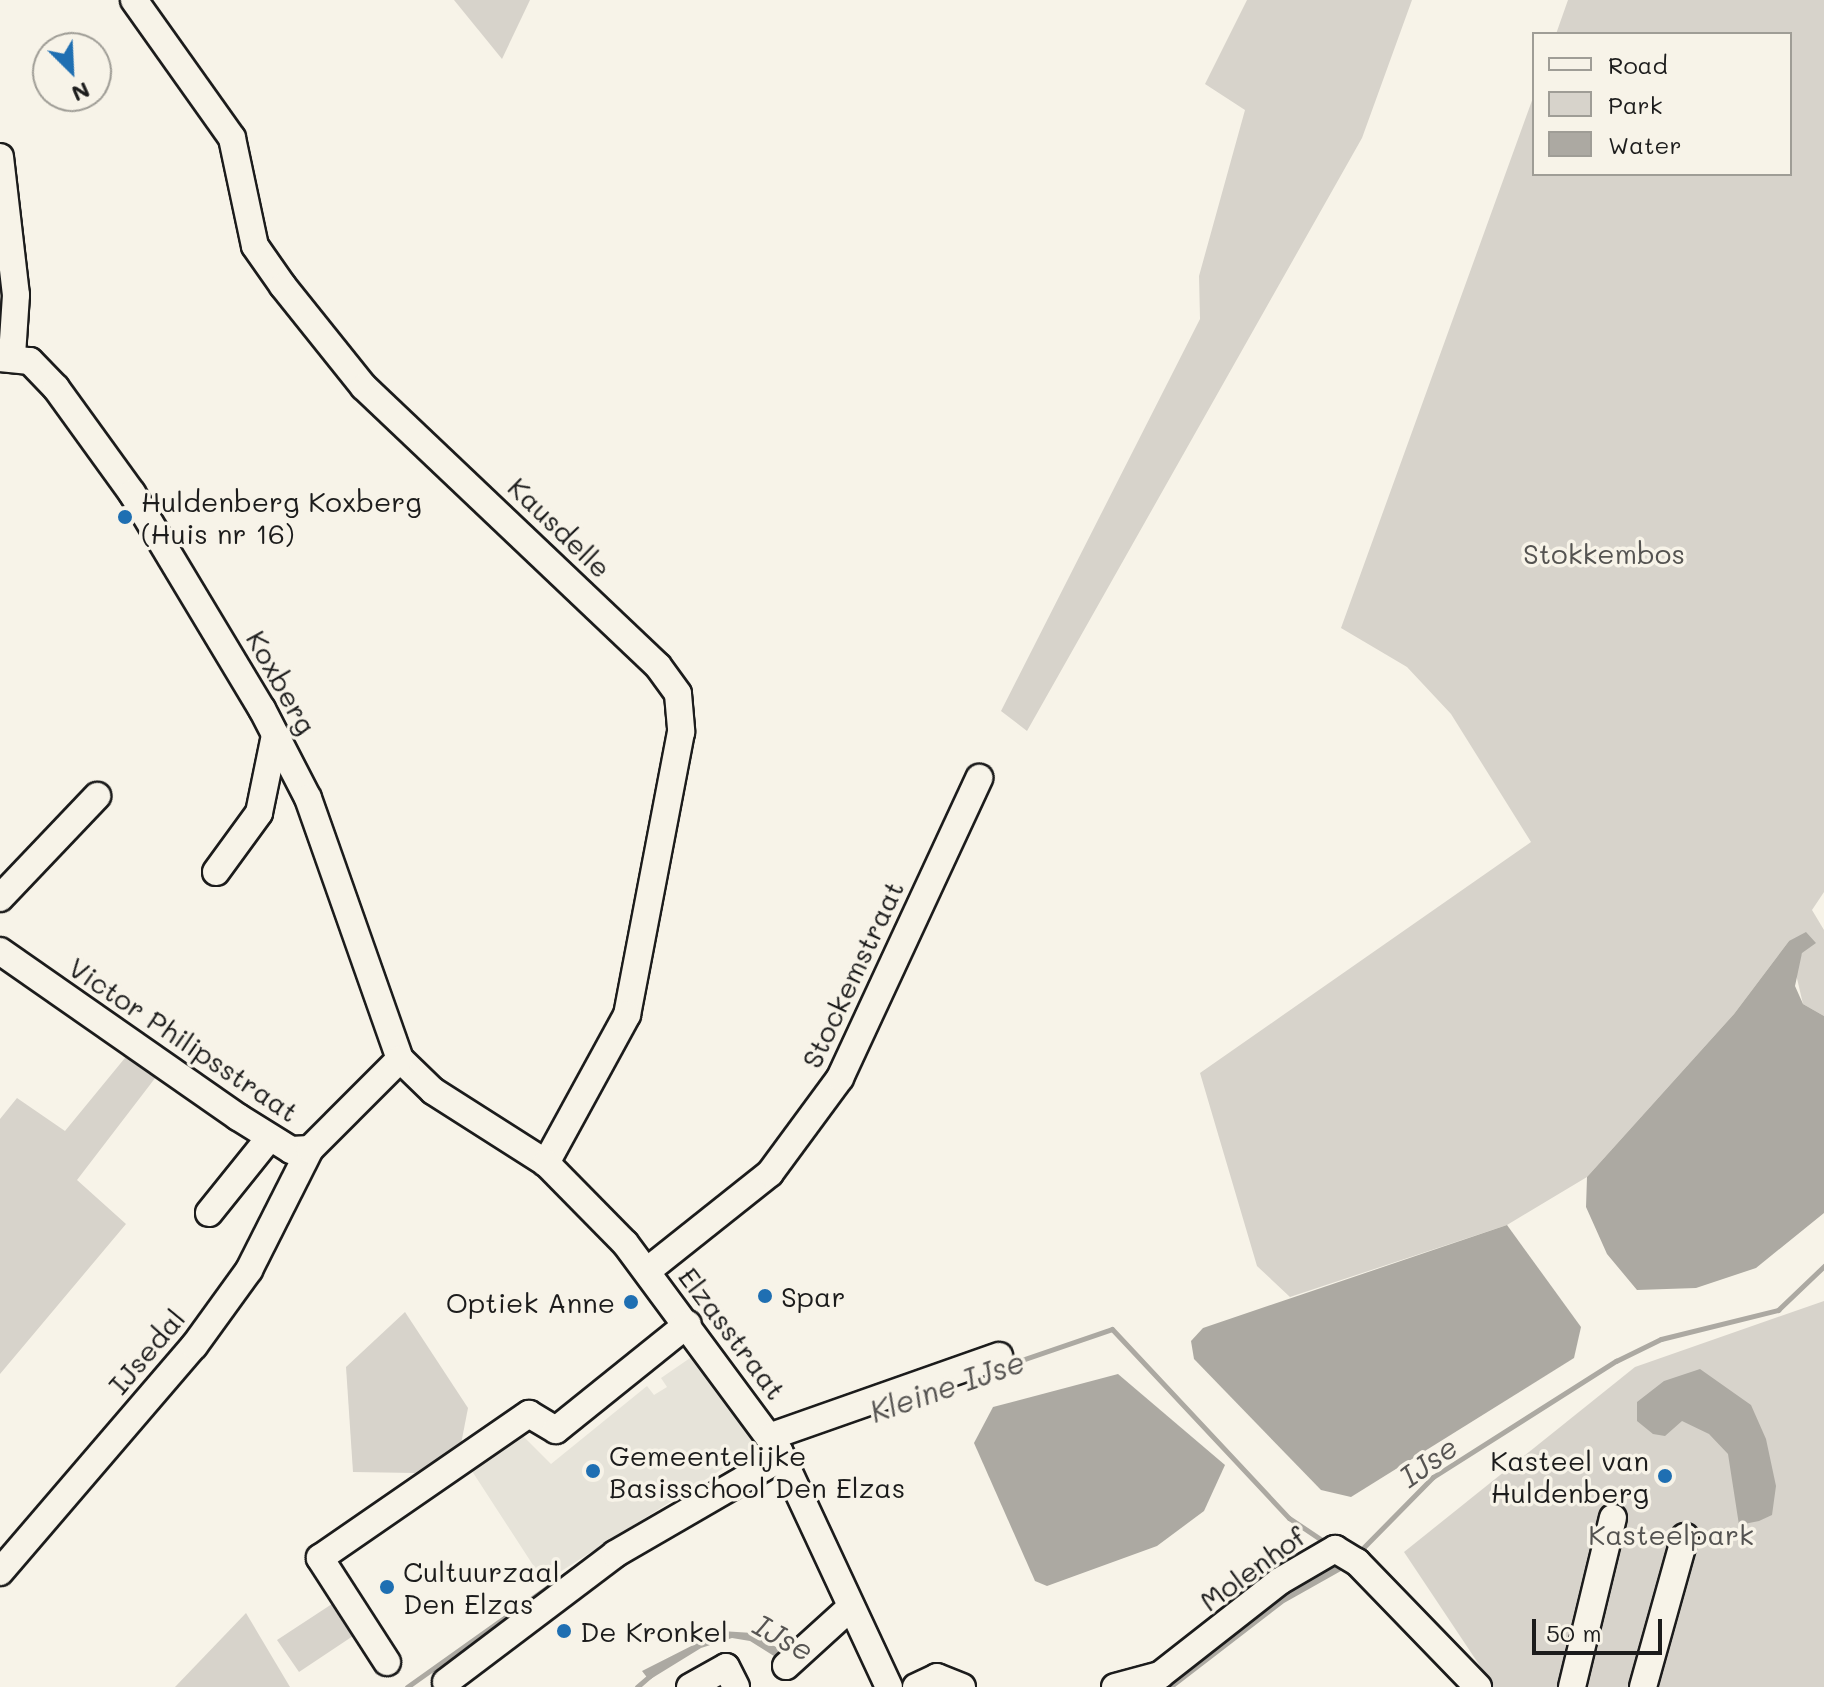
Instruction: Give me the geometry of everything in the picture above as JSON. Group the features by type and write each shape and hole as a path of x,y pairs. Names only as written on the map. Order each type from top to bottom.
{"street":[{"name":"Kausdelle","path":"134,0 232,138 255,246 283,286 364,387 658,666 678,694 681,732 627,1015 546,1163"},
{"path":"0,157 16,295 6,357"},
{"name":"Koxberg","path":"6,357 42,370 107,456 275,735 313,811 400,1059 433,1091"},
{"path":"216,872 259,813 275,735"},
{"name":"Stockemstraat","path":"647,1271 770,1173 840,1078 979,778"},
{"path":"0,898 97,796"},
{"name":"Victor Philipsstraat","path":"0,951 291,1150 310,1149 400,1059"},
{"name":"Elzasstraat","path":"433,1091 546,1163 647,1271 688,1324 775,1446 889,1687"},
{"path":"209,1213 270,1137"},
{"name":"IJsedal","path":"0,1572 194,1346 249,1270 310,1149"},
{"path":"387,1662 320,1558 529,1414 556,1430 688,1324"},
{"path":"446,1682 615,1554 775,1446 999,1356"},
{"path":"1572,1687 1613,1518"},
{"path":"1643,1687 1685,1537"},
{"name":"Molenhof","path":"1115,1687 1182,1661 1311,1561 1335,1549 1353,1558 1478,1687"},
{"path":"791,1661 850,1608"},
{"path":"690,1687 726,1667 736,1687"},
{"path":"916,1687 937,1677 962,1687"}],"shaded area":[{"name":"Gemeentelijke Basisschool Den Elzas","path":"693,1356 760,1445 544,1582 470,1468 521,1434 551,1464 647,1386 654,1395 667,1387 661,1378"}],"green space":[{"path":"454,0 530,0 502,59"},
{"path":"1247,0 1412,0 1362,138 1027,731 1001,711 1200,319 1199,276 1245,110 1205,84"},
{"name":"Stokkembos","path":"1568,0 1824,0 1824,892 1812,910 1824,930 1824,1016 1803,1004 1795,970 1802,953 1789,941 1734,1014 1587,1177 1507,1225 1290,1297 1257,1266 1200,1073 1531,842 1451,714 1407,667 1341,628 1532,101 1532,176 1792,176 1792,32 1557,32"},
{"path":"129,1053 159,1073 77,1180 126,1224 0,1374 0,1119 17,1098 65,1131"},
{"name":"Kasteelpark","path":"1824,1301 1824,1687 1494,1687 1404,1552 1635,1367"},
{"path":"405,1312 468,1408 461,1444 415,1473 353,1472 346,1367"},
{"path":"335,1602 356,1634 299,1672 277,1640"},
{"path":"246,1613 290,1687 175,1687"}],"water":[{"path":"1806,932 1816,943 1802,953 1795,986 1803,1004 1824,1016 1824,1213 1756,1268 1696,1288 1637,1290 1607,1254 1586,1207 1587,1177 1734,1014 1789,941"},
{"path":"1507,1225 1581,1327 1574,1358 1351,1497 1321,1490 1194,1359 1191,1341 1203,1328"},
{"path":"1700,1369 1751,1405 1766,1439 1776,1486 1772,1515 1759,1521 1739,1525 1728,1454 1709,1434 1682,1421 1665,1436 1653,1434 1637,1421 1637,1402 1664,1381"},
{"path":"1118,1374 1225,1465 1204,1511 1157,1546 1047,1586 1035,1581 974,1443 993,1407"},
{"path":"1341,1562 1348,1567 1284,1603 1175,1687 1151,1687 1284,1590"},
{"path":"721,1631 753,1633 789,1655 785,1663 750,1641 732,1638 701,1648 649,1680 642,1671"}],"waterway":[{"name":"IJse","path":"1358,1553 1433,1477 1616,1361 1661,1339 1778,1310 1824,1266"},
{"name":"Kleine IJse","path":"1004,1366 1112,1329 1289,1518 1326,1543"},
{"name":"Kleine IJse","path":"626,1533 768,1449"},
{"name":"Kleine IJse","path":"407,1687 597,1552"},
{"name":"IJse","path":"637,1687 652,1674"}],"place":[{"name":"Huldenberg Koxberg (Huis nr 16)","path":"125,517"},
{"name":"Spar","path":"765,1296"},
{"name":"Optiek Anne","path":"631,1302"},
{"name":"Gemeentelijke Basisschool Den Elzas","path":"593,1471"},
{"name":"Kasteel van Huldenberg","path":"1665,1476"},
{"name":"Cultuurzaal Den Elzas","path":"387,1587"},
{"name":"De Kronkel","path":"564,1631"}]}
